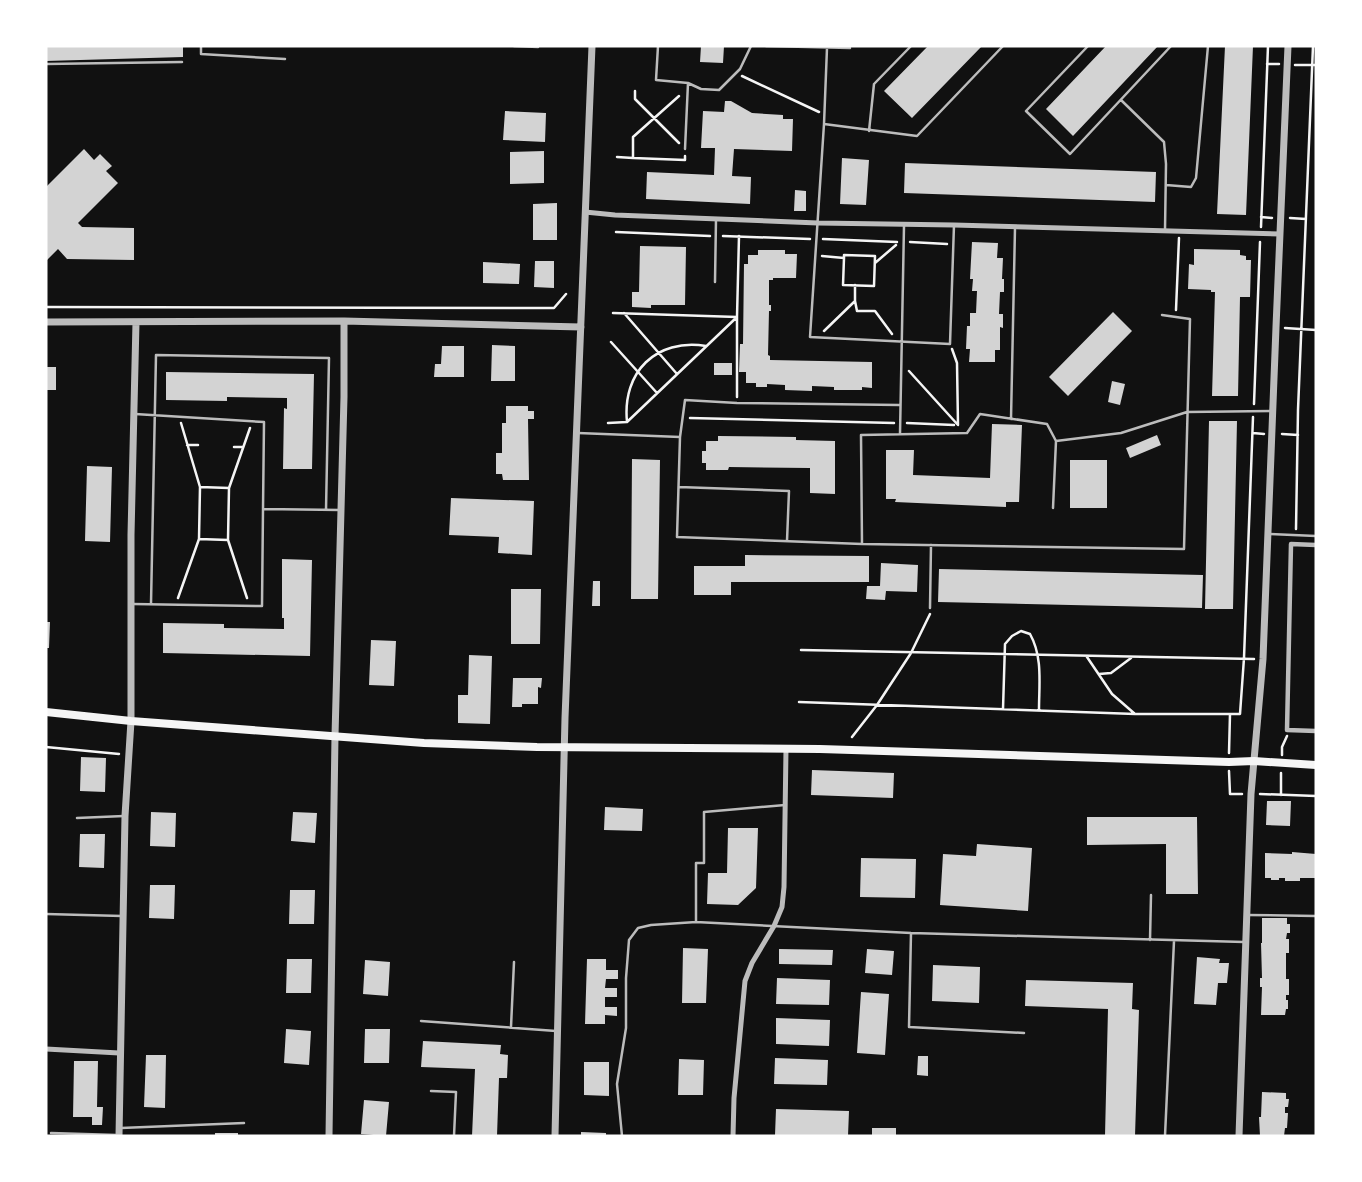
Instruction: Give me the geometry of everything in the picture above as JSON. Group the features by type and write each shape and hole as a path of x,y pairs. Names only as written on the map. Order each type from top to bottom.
{"main road":[{"path":"46,712 131,721 424,743 564,747 786,748 1254,761 1316,765"}],"street":[{"path":"555,1136 564,747 592,46"},
{"path":"1239,1136 1251,794 1263,659 1288,46"},
{"path":"585,212 615,215 818,223 1016,226 1280,234"},
{"path":"46,322 344,320 581,327"},
{"path":"329,1136 344,320"},
{"path":"119,1133 119,1053 125,816 131,721 136,322"},
{"path":"1316,544 1291,544 1287,730 1316,731"},
{"path":"733,1136 734,1098 745,981 752,963 774,926 782,907 786,748"},
{"path":"46,1049 119,1053"}],"lane":[{"path":"201,46 201,54 285,59"},
{"path":"514,46 538,48"},
{"path":"658,46 656,80 688,83 701,89 719,90 740,69 751,46"},
{"path":"766,46 850,48"},
{"path":"869,131 874,84 911,46"},
{"path":"824,124 917,136 1003,46"},
{"path":"1088,46 1026,112 1070,154 1171,46"},
{"path":"1166,185 1191,187 1196,178 1208,46"},
{"path":"827,48 825,115 810,337 950,344 954,225"},
{"path":"46,64 182,62"},
{"path":"685,149 688,83"},
{"path":"1121,100 1164,142 1166,185 1165,231"},
{"path":"715,282 716,219"},
{"path":"900,434 900,341 904,224"},
{"path":"1011,419 1016,226"},
{"path":"899,406 737,403 685,400 680,436 676,537 862,544 1184,549 1190,319 1162,315"},
{"path":"151,604 156,355 329,358 326,510"},
{"path":"1056,441 1121,433 1187,412 1273,411"},
{"path":"131,604 262,606 264,422 134,414"},
{"path":"862,544 861,435 967,433 980,414 1048,424 1056,441 1053,508"},
{"path":"577,433 680,436"},
{"path":"678,487 789,491 788,541"},
{"path":"263,509 341,510"},
{"path":"1269,534 1316,536"},
{"path":"930,608 931,545"},
{"path":"696,922 696,863 704,863 704,812 786,804"},
{"path":"77,818 125,816"},
{"path":"1150,940 1151,895"},
{"path":"46,914 123,916"},
{"path":"1246,915 1316,916"},
{"path":"622,1136 618,1084 626,1028 626,978 629,940 638,928 651,925 696,922 911,933 1245,942"},
{"path":"911,933 909,1027 1024,1033"},
{"path":"1164,1136 1174,941"},
{"path":"511,1028 514,962"},
{"path":"421,1021 557,1031"},
{"path":"430,1091 456,1092 454,1136"},
{"path":"51,1133 119,1133 244,1123"}],"path":[{"path":"799,702 1135,714 1240,714 1244,658 1268,46"},
{"path":"1301,343 1313,46"},
{"path":"736,73 825,115"},
{"path":"617,157 685,160 685,149 635,99 635,90"},
{"path":"633,158 632,137 687,90"},
{"path":"616,232 900,242 875,263"},
{"path":"1176,317 1179,232"},
{"path":"737,403 737,317 740,236"},
{"path":"904,242 954,244"},
{"path":"844,255 875,256 875,263 874,286 843,285 844,255"},
{"path":"816,256 844,258"},
{"path":"855,285 857,310 875,311 900,341"},
{"path":"46,307 554,308 566,294"},
{"path":"818,337 855,301"},
{"path":"613,313 737,317"},
{"path":"624,313 677,374"},
{"path":"608,423 627,422 737,317"},
{"path":"1276,327 1316,330"},
{"path":"612,342 657,393"},
{"path":"627,422 627,398 630,387 638,372 650,358 671,347 682,344 706,346"},
{"path":"950,344 957,363 958,425"},
{"path":"901,362 958,425"},
{"path":"176,605 199,539 200,487 179,417"},
{"path":"683,417 972,425"},
{"path":"249,606 228,540 229,488 252,422"},
{"path":"187,445 198,445"},
{"path":"234,447 243,447"},
{"path":"200,487 229,488"},
{"path":"199,539 228,540"},
{"path":"852,737 877,705 911,653 930,616 930,608"},
{"path":"1004,709 1005,644 1012,636 1022,631 1030,634 1039,655 1039,710"},
{"path":"801,650 1132,658 1244,658"},
{"path":"1087,656 1112,694 1135,714"},
{"path":"1099,674 1111,673 1132,658"},
{"path":"46,747 130,755"},
{"path":"1251,794 1316,796"}],"building":[{"path":"46,46 183,46 183,57 46,61"},
{"path":"701,46 724,46 723,63 700,62"},
{"path":"928,46 982,46 912,118 884,91"},
{"path":"1106,46 1158,46 1073,136 1046,109"},
{"path":"1225,46 1253,46 1246,215 1217,214"},
{"path":"725,101 731,101 752,113 783,115 783,119 793,119 792,151 734,149 732,176 751,177 750,204 646,199 647,172 714,175 715,148 701,148 703,111 724,112"},
{"path":"505,111 546,113 545,142 503,140"},
{"path":"84,149 94,160 100,154 112,166 106,171 118,183 78,223 82,227 134,228 134,260 67,259 58,249 46,261 46,187"},
{"path":"544,151 544,183 510,184 510,152"},
{"path":"842,158 869,160 866,205 840,204"},
{"path":"905,163 1156,172 1155,202 904,193"},
{"path":"795,190 806,191 806,211 794,211"},
{"path":"557,203 557,240 533,240 533,204"},
{"path":"972,242 998,243 997,258 1003,258 1002,279 1004,279 1004,292 1000,292 999,314 1003,314 1003,328 1000,327 1000,350 995,350 995,362 969,362 970,349 966,349 967,326 970,326 970,313 976,313 977,291 972,291 973,279 970,279"},
{"path":"640,246 686,247 685,305 651,305 651,308 632,307 632,292 639,292"},
{"path":"1194,249 1240,250 1240,255 1246,256 1246,260 1251,260 1250,297 1240,297 1238,396 1212,396 1215,292 1211,292 1211,290 1188,289 1189,264 1194,265"},
{"path":"758,250 785,250 785,254 797,254 796,278 773,278 773,280 769,280 769,305 771,305 771,311 769,311 768,355 770,360 872,362 872,388 862,387 862,390 834,390 834,387 812,386 812,391 785,390 785,385 767,384 767,387 756,387 756,383 746,383 746,372 739,372 740,344 743,344 744,264 748,264 748,255 758,255"},
{"path":"535,261 554,261 554,288 534,287"},
{"path":"483,262 520,264 519,284 483,283"},
{"path":"1113,312 1132,331 1068,396 1049,377"},
{"path":"492,345 515,346 515,381 491,381"},
{"path":"442,346 464,346 464,377 434,377 435,364 441,364"},
{"path":"714,363 732,363 732,375 714,375"},
{"path":"46,367 56,367 56,390 46,390"},
{"path":"166,372 314,374 312,469 283,469 284,408 287,409 287,398 227,397 227,401 166,400"},
{"path":"1112,381 1125,384 1120,405 1108,402"},
{"path":"506,406 528,406 528,411 534,411 534,419 528,419 529,480 503,480 502,474 496,474 496,453 502,453 502,423 506,423"},
{"path":"1209,421 1237,421 1233,609 1205,609"},
{"path":"992,424 1022,425 1019,502 1006,502 1006,507 895,502 896,499 886,499 886,450 914,450 913,475 990,478"},
{"path":"1157,435 1161,445 1130,458 1126,448"},
{"path":"718,436 796,437 796,440 835,441 835,494 810,493 810,468 729,467 728,470 706,470 706,463 702,463 702,451 706,451 706,441 718,441"},
{"path":"632,459 660,460 658,599 631,599"},
{"path":"1070,460 1107,460 1107,508 1070,508"},
{"path":"87,466 112,467 110,542 85,541"},
{"path":"451,498 534,501 532,555 498,553 499,537 449,535"},
{"path":"745,555 869,556 869,582 731,582 731,595 694,595 694,566 745,566"},
{"path":"282,559 312,560 310,656 163,653 163,623 224,624 224,628 284,629 284,618 282,618"},
{"path":"881,563 918,565 917,592 886,591 885,600 866,599 867,586 880,586"},
{"path":"939,569 1203,575 1202,608 938,602"},
{"path":"593,581 600,581 600,606 592,606"},
{"path":"511,589 541,589 540,644 511,644"},
{"path":"46,622 50,622 49,648 46,648"},
{"path":"371,640 396,641 394,686 369,685"},
{"path":"469,655 492,656 490,724 458,723 458,695 468,695"},
{"path":"513,678 542,678 541,688 538,687 538,704 522,704 522,707 512,707"},
{"path":"81,757 106,758 105,792 80,791"},
{"path":"812,770 894,773 893,798 811,795"},
{"path":"1267,801 1291,801 1290,826 1266,825"},
{"path":"605,807 643,809 642,831 604,830"},
{"path":"151,812 176,813 175,847 150,846"},
{"path":"293,812 317,813 315,843 291,841"},
{"path":"1087,817 1197,817 1198,894 1166,894 1166,844 1087,845"},
{"path":"728,828 758,828 756,888 738,905 707,904 708,873 727,873"},
{"path":"80,834 105,834 104,868 79,867"},
{"path":"977,844 1032,848 1028,911 940,905 943,854 976,856"},
{"path":"1292,852 1316,854 1316,878 1300,878 1300,881 1285,881 1285,878 1271,880 1271,878 1265,878 1265,853 1292,854"},
{"path":"861,858 916,859 915,898 860,897"},
{"path":"150,885 175,885 174,919 149,918"},
{"path":"290,890 315,890 314,924 289,924"},
{"path":"1262,918 1287,918 1287,924 1290,924 1290,933 1287,933 1286,939 1289,939 1289,953 1286,953 1286,979 1289,979 1289,995 1286,995 1288,1009 1286,1009 1285,1015 1261,1015"},
{"path":"683,948 708,949 706,1003 682,1003"},
{"path":"779,949 833,950 832,965 779,964"},
{"path":"867,949 894,951 892,975 865,973"},
{"path":"1197,957 1220,959 1219,963 1229,963 1227,983 1218,983 1216,1005 1194,1004"},
{"path":"287,959 312,959 311,993 286,993"},
{"path":"587,959 606,959 606,970 618,970 618,979 606,979 605,988 617,988 617,997 605,997 605,1007 617,1007 617,1016 605,1015 605,1024 585,1024"},
{"path":"365,960 390,962 388,996 363,994"},
{"path":"933,965 980,967 979,1003 932,1001"},
{"path":"777,978 830,980 829,1005 776,1004"},
{"path":"1026,980 1133,983 1132,1009 1139,1010 1135,1136 1105,1136 1108,1009 1025,1006"},
{"path":"861,992 889,994 885,1055 857,1053"},
{"path":"776,1018 830,1020 829,1046 776,1044"},
{"path":"286,1029 311,1031 309,1065 284,1063"},
{"path":"365,1029 390,1029 389,1063 364,1063"},
{"path":"423,1041 501,1045 500,1054 508,1055 507,1078 499,1078 497,1136 472,1136 475,1069 421,1067"},
{"path":"146,1055 166,1055 165,1108 144,1107"},
{"path":"918,1056 928,1056 928,1076 917,1075"},
{"path":"775,1058 828,1060 827,1085 774,1084"},
{"path":"679,1059 704,1060 703,1095 678,1095"},
{"path":"74,1061 98,1061 97,1107 103,1107 102,1125 92,1125 92,1117 73,1117"},
{"path":"584,1062 609,1062 609,1096 584,1095"},
{"path":"1262,1092 1286,1093 1286,1099 1289,1099 1288,1107 1285,1107 1285,1113 1288,1113 1287,1128 1285,1128 1284,1136 1260,1136 1259,1117 1261,1117"},
{"path":"364,1100 389,1102 386,1136 361,1134"},
{"path":"776,1109 849,1111 848,1136 775,1135"},
{"path":"872,1128 896,1128 896,1136 872,1136"},
{"path":"581,1132 606,1133 606,1136 581,1136"},
{"path":"215,1133 238,1133 238,1136 215,1136"}]}
